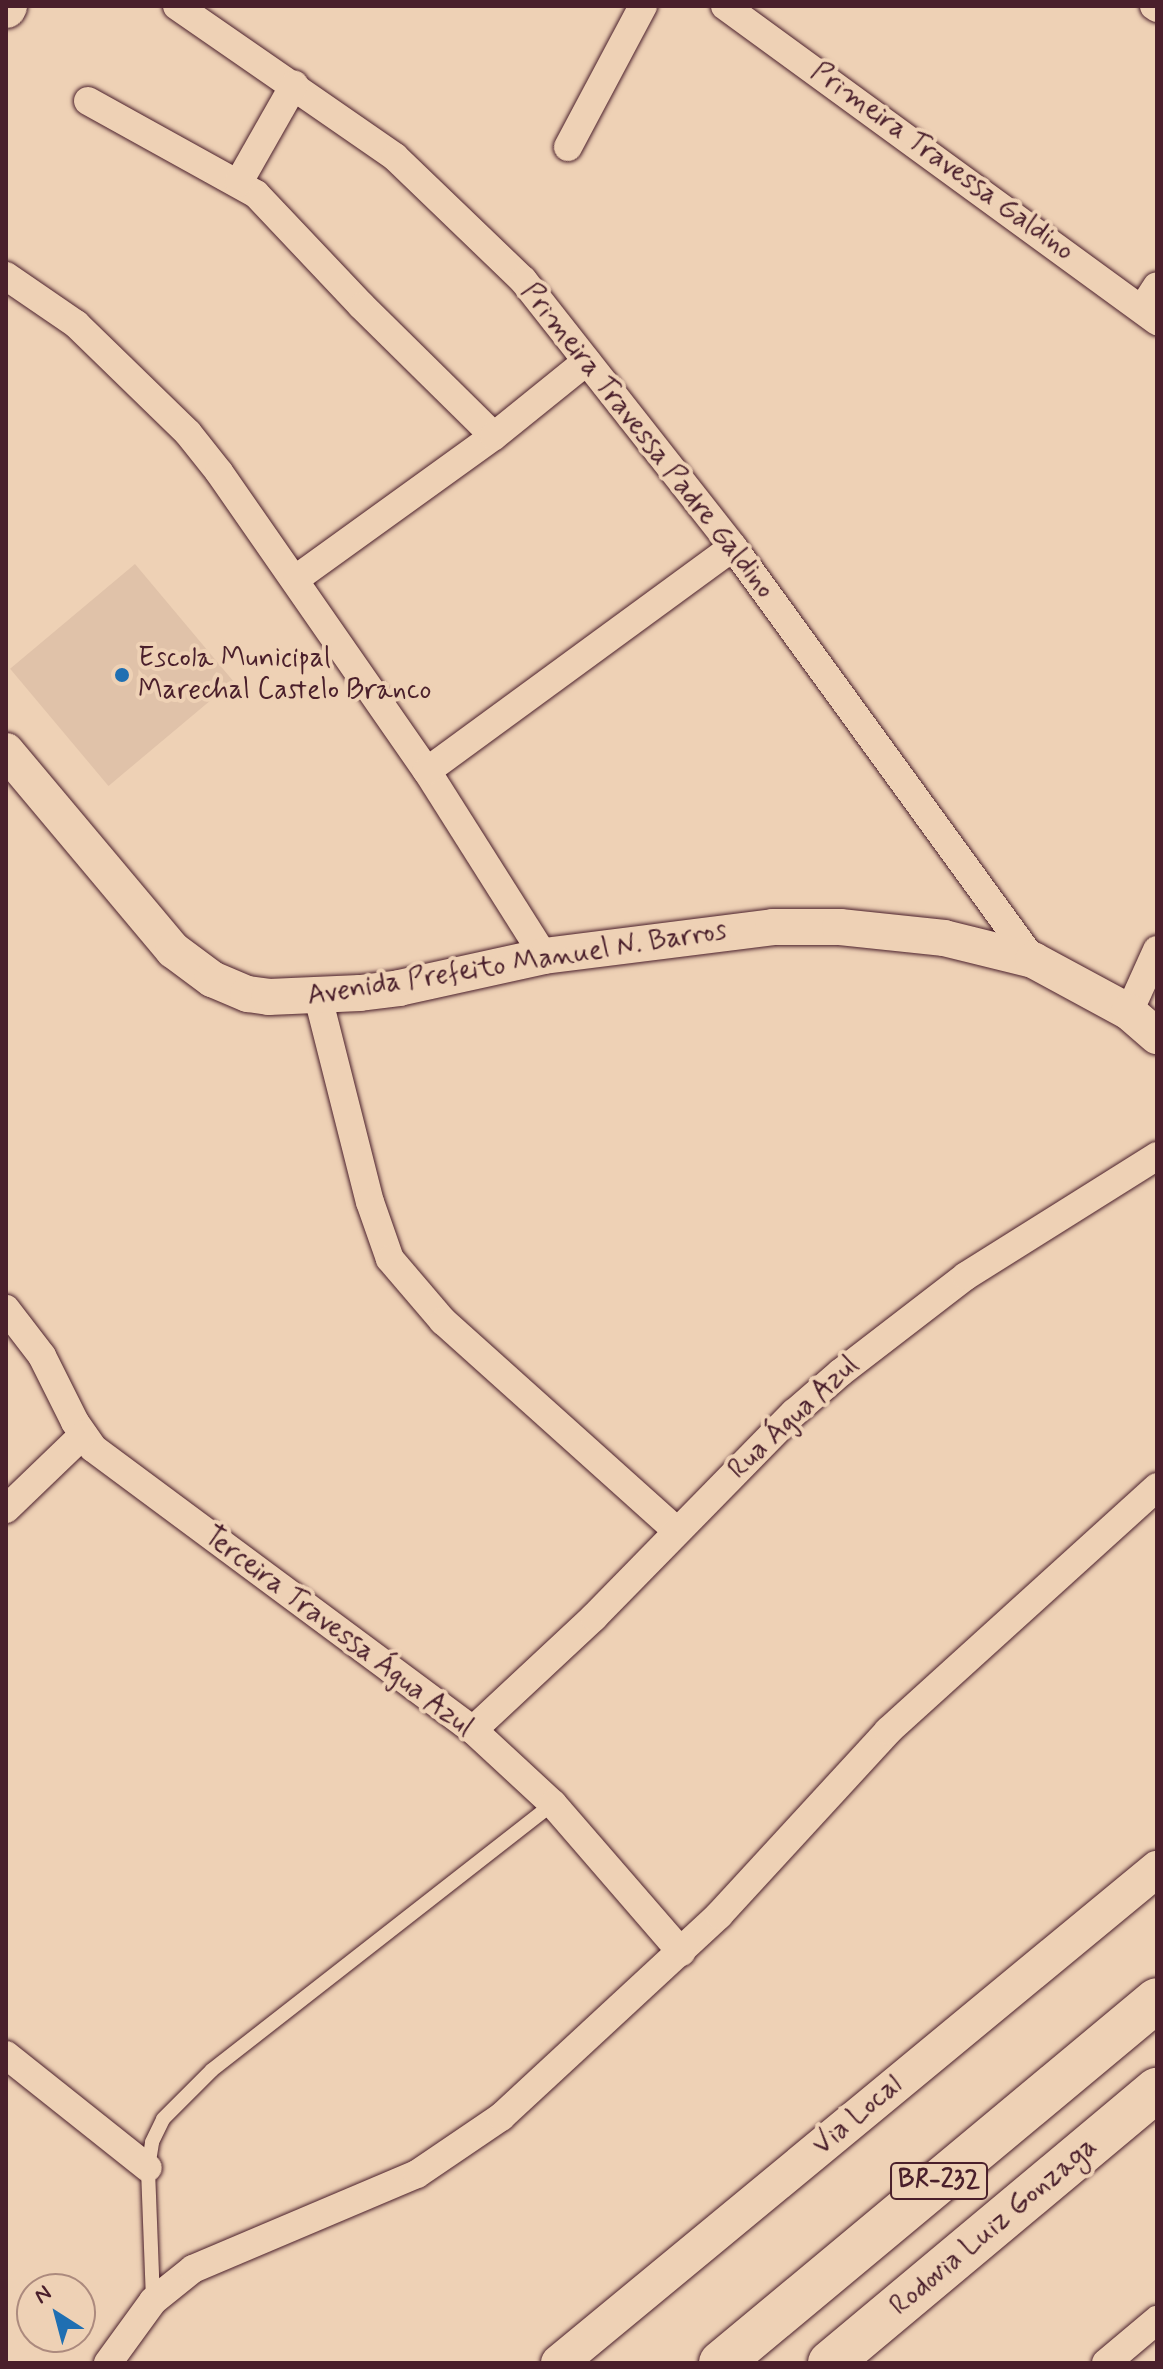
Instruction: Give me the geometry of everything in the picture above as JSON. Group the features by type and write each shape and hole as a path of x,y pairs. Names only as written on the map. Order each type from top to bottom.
{"highway":[{"name":"BR-232","path":"721,2363 1157,2000"},
{"name":"Rodovia Luiz Gonzaga","path":"830,2363 1157,2090"}],"street":[{"name":"Primeira Travessa Padre Galdino","path":"177,6 395,157 523,280 733,547 1033,960"},
{"path":"568,147 643,6"},
{"name":"Primeira Travessa Galdino","path":"725,6 1152,305"},
{"path":"239,182 294,85"},
{"path":"88,101 239,182 274,210 362,306 494,436"},
{"path":"6,276 76,324 188,433 297,578 427,771 544,956"},
{"path":"297,578 494,436 587,361"},
{"path":"427,771 733,547"},
{"name":"Avenida Prefeito Manuel N. Barros","path":"6,751 173,950 192,966 248,994 318,997 399,988 544,956 773,927 840,927 944,938 1033,960 1129,1012 1157,1036"},
{"path":"1129,1012 1157,950"},
{"path":"318,997 370,1202 390,1259 443,1321 677,1531"},
{"name":"Rua Água Azul","path":"473,1730 594,1617 794,1413 894,1328 966,1276 1157,1156"},
{"name":"Terceira Travessa Água Azul","path":"6,1309 53,1374 83,1435 105,1459 473,1730 553,1804 681,1952"},
{"path":"6,1509 83,1435"},
{"path":"108,2363 153,2301 172,2283 210,2260 341,2208 448,2156 501,2117 681,1952 888,1731 1099,1543 1157,1487"},
{"name":"Via Local","path":"559,2363 1157,1869"},
{"path":"6,2055 148,2168"},
{"path":"1106,2363 1157,2320"}],"lane":[{"path":"153,2301 148,2168 152,2142 163,2119 185,2094 553,1804"}],"shaded area":[{"name":"Escola Municipal Marechal Castelo Branco","path":"135,564 233,681 108,786 10,669"}],"place":[{"name":"Escola Municipal Marechal Castelo Branco","path":"122,675"}]}
